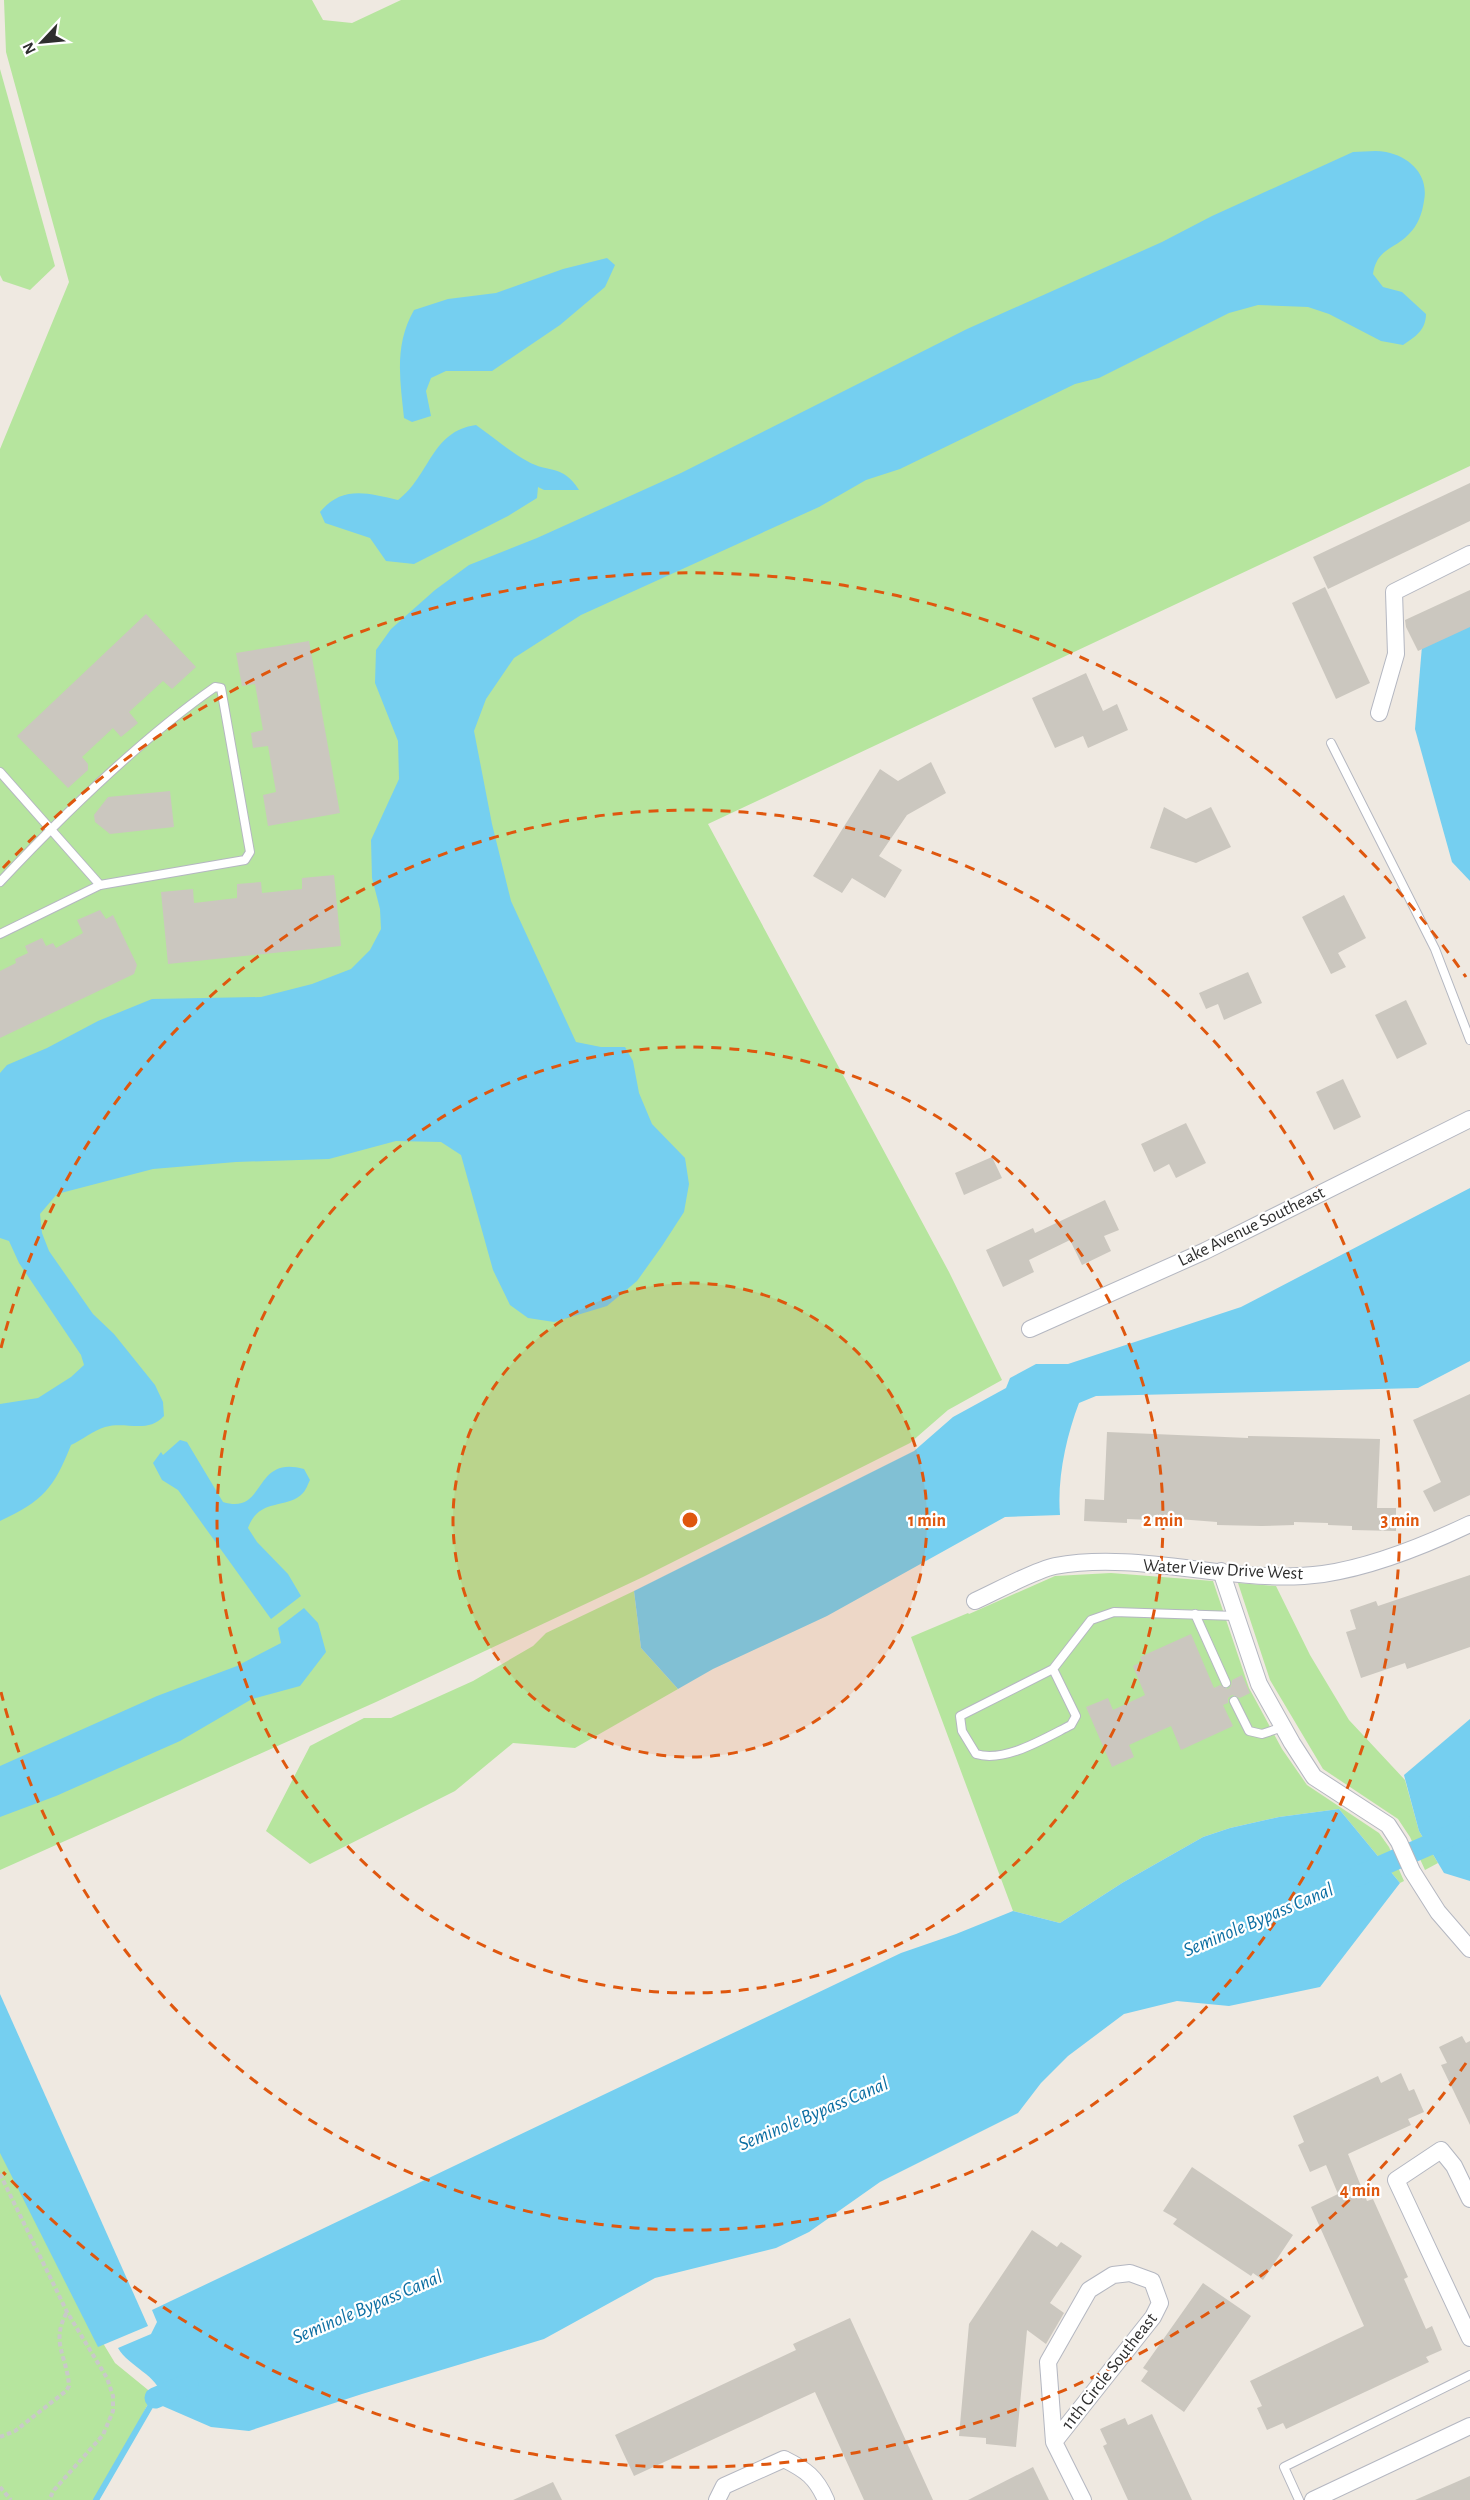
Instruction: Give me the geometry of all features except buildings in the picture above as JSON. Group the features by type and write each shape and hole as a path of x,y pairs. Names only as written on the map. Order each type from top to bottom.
{"street":[{"path":"1379,713 1396,654 1394,592 1470,554"},
{"name":"Lake Avenue Southeast","path":"1030,1329 1205,1251 1470,1119"},
{"name":"Water View Drive West","path":"975,1601 1053,1566 1112,1562 1274,1575 1324,1574 1397,1555 1470,1524"},
{"path":"1221,1571 1259,1684 1314,1777 1388,1825 1399,1842 1412,1871 1438,1912 1470,1949"},
{"path":"1470,2199 1454,2166 1442,2150 1396,2180 1470,2338"},
{"name":"11th Circle Southeast","path":"1054,2442 1153,2318 1160,2303 1152,2281 1130,2272 1113,2275 1089,2290 1048,2362 1054,2442 1083,2500"},
{"path":"1313,2500 1470,2427"},
{"path":"717,2500 724,2486 784,2459 806,2470 820,2486 826,2500"}],"lane":[{"path":"0,882 50,830 180,712 215,687 220,688 250,852 245,860 100,885 0,934"},
{"path":"1331,743 1435,949 1470,1040"},
{"path":"0,772 100,885"},
{"path":"1053,1669 1076,1716 1071,1725 1001,1757 987,1758 976,1754 962,1731 960,1716 1053,1669 1091,1620 1114,1612 1237,1616"},
{"path":"1195,1614 1226,1683"},
{"path":"1234,1701 1250,1731 1262,1734 1283,1727"},
{"path":"1299,2500 1284,2467 1470,2375"}],"path":[{"path":"0,2174 67,2312 107,2378 112,2396 113,2411 103,2435 54,2490 49,2500"},
{"path":"0,2437 15,2431 66,2391 69,2385 58,2339 59,2326 67,2312"},
{"path":"0,2487 11,2500"}],"green space":[{"path":"4,0 312,0 323,20 352,23 401,0 1470,0 1470,466 708,824 949,1272 1002,1380 948,1410 910,1443 643,1577 376,1702 0,1870 0,449 69,282 6,52"},
{"path":"0,69 55,266 30,290 3,281 0,275"},
{"path":"1111,1573 1213,1581 1249,1688 1282,1749 1307,1785 1379,1833 1389,1847 1404,1881 1400,1883 1339,1809 1279,1817 1230,1828 1203,1837 1122,1883 1060,1923 1013,1911 911,1637 1055,1576"},
{"path":"1238,1583 1276,1586 1310,1655 1349,1720 1405,1780 1419,1831 1438,1863 1425,1870 1410,1837 1398,1819 1323,1769 1270,1680"},
{"path":"634,1591 641,1648 678,1689 575,1748 513,1743 455,1791 310,1864 266,1831 310,1746 364,1718 391,1718 473,1681 533,1646 546,1633"},
{"path":"0,2148 92,2325 115,2363 153,2394 99,2500 0,2500"}],"water":[{"path":"1378,151 1403,158 1416,169 1424,184 1424,201 1417,223 1403,239 1382,254 1375,265 1373,274 1383,287 1402,292 1426,314 1422,329 1403,345 1381,341 1329,314 1308,307 1258,305 1229,313 1099,378 1075,384 900,469 866,480 819,507 581,615 514,658 486,699 474,731 492,824 511,901 576,1042 601,1047 625,1047 633,1061 639,1093 652,1124 685,1158 689,1184 684,1212 637,1281 607,1306 554,1322 528,1318 510,1305 493,1270 461,1155 441,1142 396,1141 329,1159 236,1162 153,1169 57,1194 40,1214 42,1233 49,1251 93,1314 114,1334 155,1385 163,1402 164,1416 144,1426 105,1427 71,1445 59,1472 45,1492 27,1507 0,1521 0,1404 38,1398 71,1377 84,1365 81,1355 19,1263 9,1241 0,1238 0,1073 7,1065 47,1048 98,1021 152,999 261,997 312,984 351,969 370,950 381,929 380,909 372,878 371,840 399,779 398,741 375,683 376,650 391,629 435,590 469,565 537,538 681,473 967,329 1162,242 1212,216 1353,152"},
{"path":"607,258 615,265 605,287 560,325 492,371 446,371 431,378 426,391 431,416 412,422 404,418 400,376 401,350 403,336 414,310 448,299 496,293 563,269"},
{"path":"476,425 527,461 561,472 579,490 544,490 538,487 537,498 508,516 414,564 386,561 370,538 325,523 320,512 328,503 346,494 376,495 398,500 409,490 440,445 449,436 461,429"},
{"path":"1470,625 1470,881 1452,862 1415,729 1422,646"},
{"path":"1470,1188 1470,1361 1418,1388 1096,1396 1079,1403 1070,1430 1061,1473 1060,1515 1005,1517 827,1616 713,1669 678,1689 641,1648 634,1591 914,1451 953,1417 1006,1388 1010,1378 1036,1364 1068,1364 1241,1307"},
{"path":"180,1440 187,1442 223,1502 237,1504 247,1501 267,1477 276,1470 287,1467 304,1469 310,1480 304,1492 296,1498 259,1512 248,1528 257,1542 288,1574 301,1596 271,1619 178,1490 162,1480 153,1463 161,1452 163,1455"},
{"path":"304,1608 318,1623 326,1652 300,1686 252,1699 180,1741 56,1796 0,1817 0,1766 157,1696 237,1666 281,1643 278,1628"},
{"path":"1470,1719 1470,1881 1444,1873 1419,1831 1404,1775"},
{"path":"1339,1809 1400,1883 1320,1987 1229,2006 1177,2001 1124,2014 1068,2056 1041,2083 1018,2113 880,2182 809,2232 776,2248 655,2278 544,2339 249,2431 211,2427 158,2404 162,2397 155,2383 129,2361 118,2348 151,2334 157,2322 152,2310 901,1953 1013,1911 1060,1923 1122,1883 1203,1837 1230,1828 1279,1817"},
{"path":"0,1994 148,2326 98,2347 0,2153"}],"waterway":[{"name":"Seminole Bypass Canal","path":"1358,1876 1470,1827"},
{"name":"Seminole Bypass Canal","path":"155,2398 188,2384"},
{"path":"96,2500 155,2398"}]}
